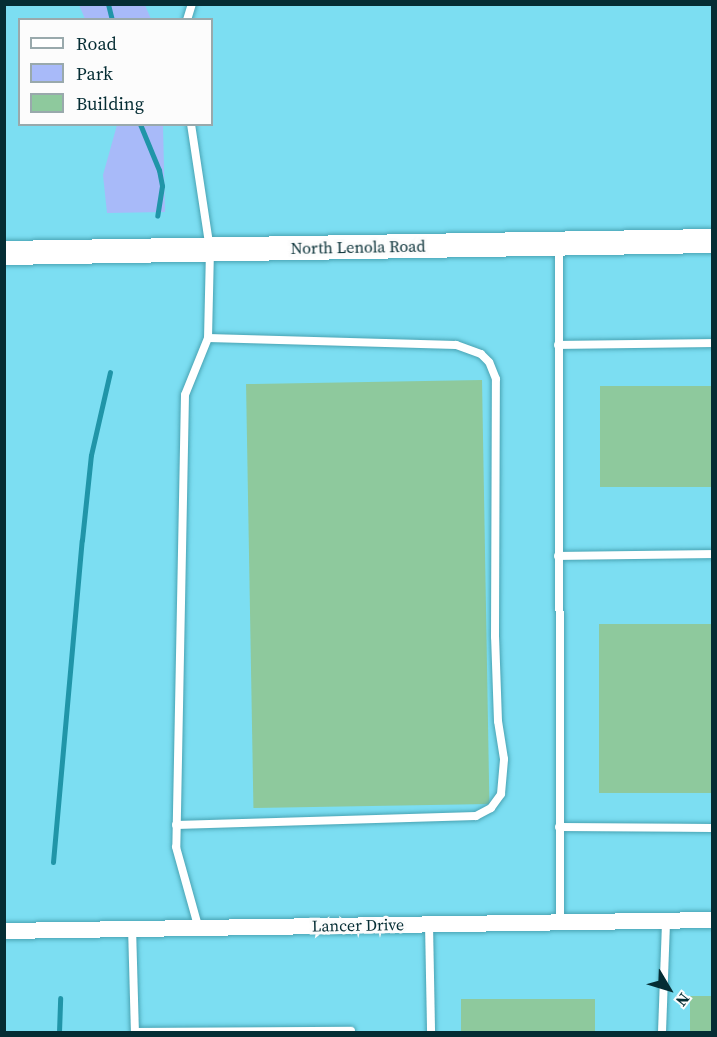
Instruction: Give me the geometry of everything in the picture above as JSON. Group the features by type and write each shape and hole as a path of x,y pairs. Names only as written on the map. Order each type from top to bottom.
{"main road":[{"name":"North Lenola Road","path":"4,253 712,241"}],"street":[{"name":"Lancer Drive","path":"4,931 132,926 712,920"}],"lane":[{"path":"191,126 210,250 208,338 185,394 176,847 198,926"},
{"path":"559,243 560,922"},
{"path":"176,825 476,816 491,808 501,794 504,759 498,721 495,637 496,379 489,362 481,354 456,345 208,338"},
{"path":"558,345 712,343"},
{"path":"558,556 712,554"},
{"path":"559,827 712,828"},
{"path":"662,1032 666,921"},
{"path":"429,924 431,1032"},
{"path":"132,926 135,1032 351,1031"}],"shaded area":[{"path":"5,5 712,5 712,1032 5,1032"}],"green space":[{"path":"79,5 145,5 151,18 85,18"},
{"path":"117,126 163,126 165,212 107,213 103,175"}],"building":[{"path":"482,380 489,804 253,808 246,384"},
{"path":"600,386 712,386 712,487 600,487"},
{"path":"599,624 712,624 712,793 599,793"},
{"path":"690,996 712,996 712,1032 690,1032"},
{"path":"461,999 595,999 595,1032 461,1032"}],"waterway":[{"path":"108,4 112,18"},
{"path":"141,126 159,170 162,186 157,216"},
{"path":"53,862 91,455 110,372"},
{"path":"59,1032 60,998"}]}
